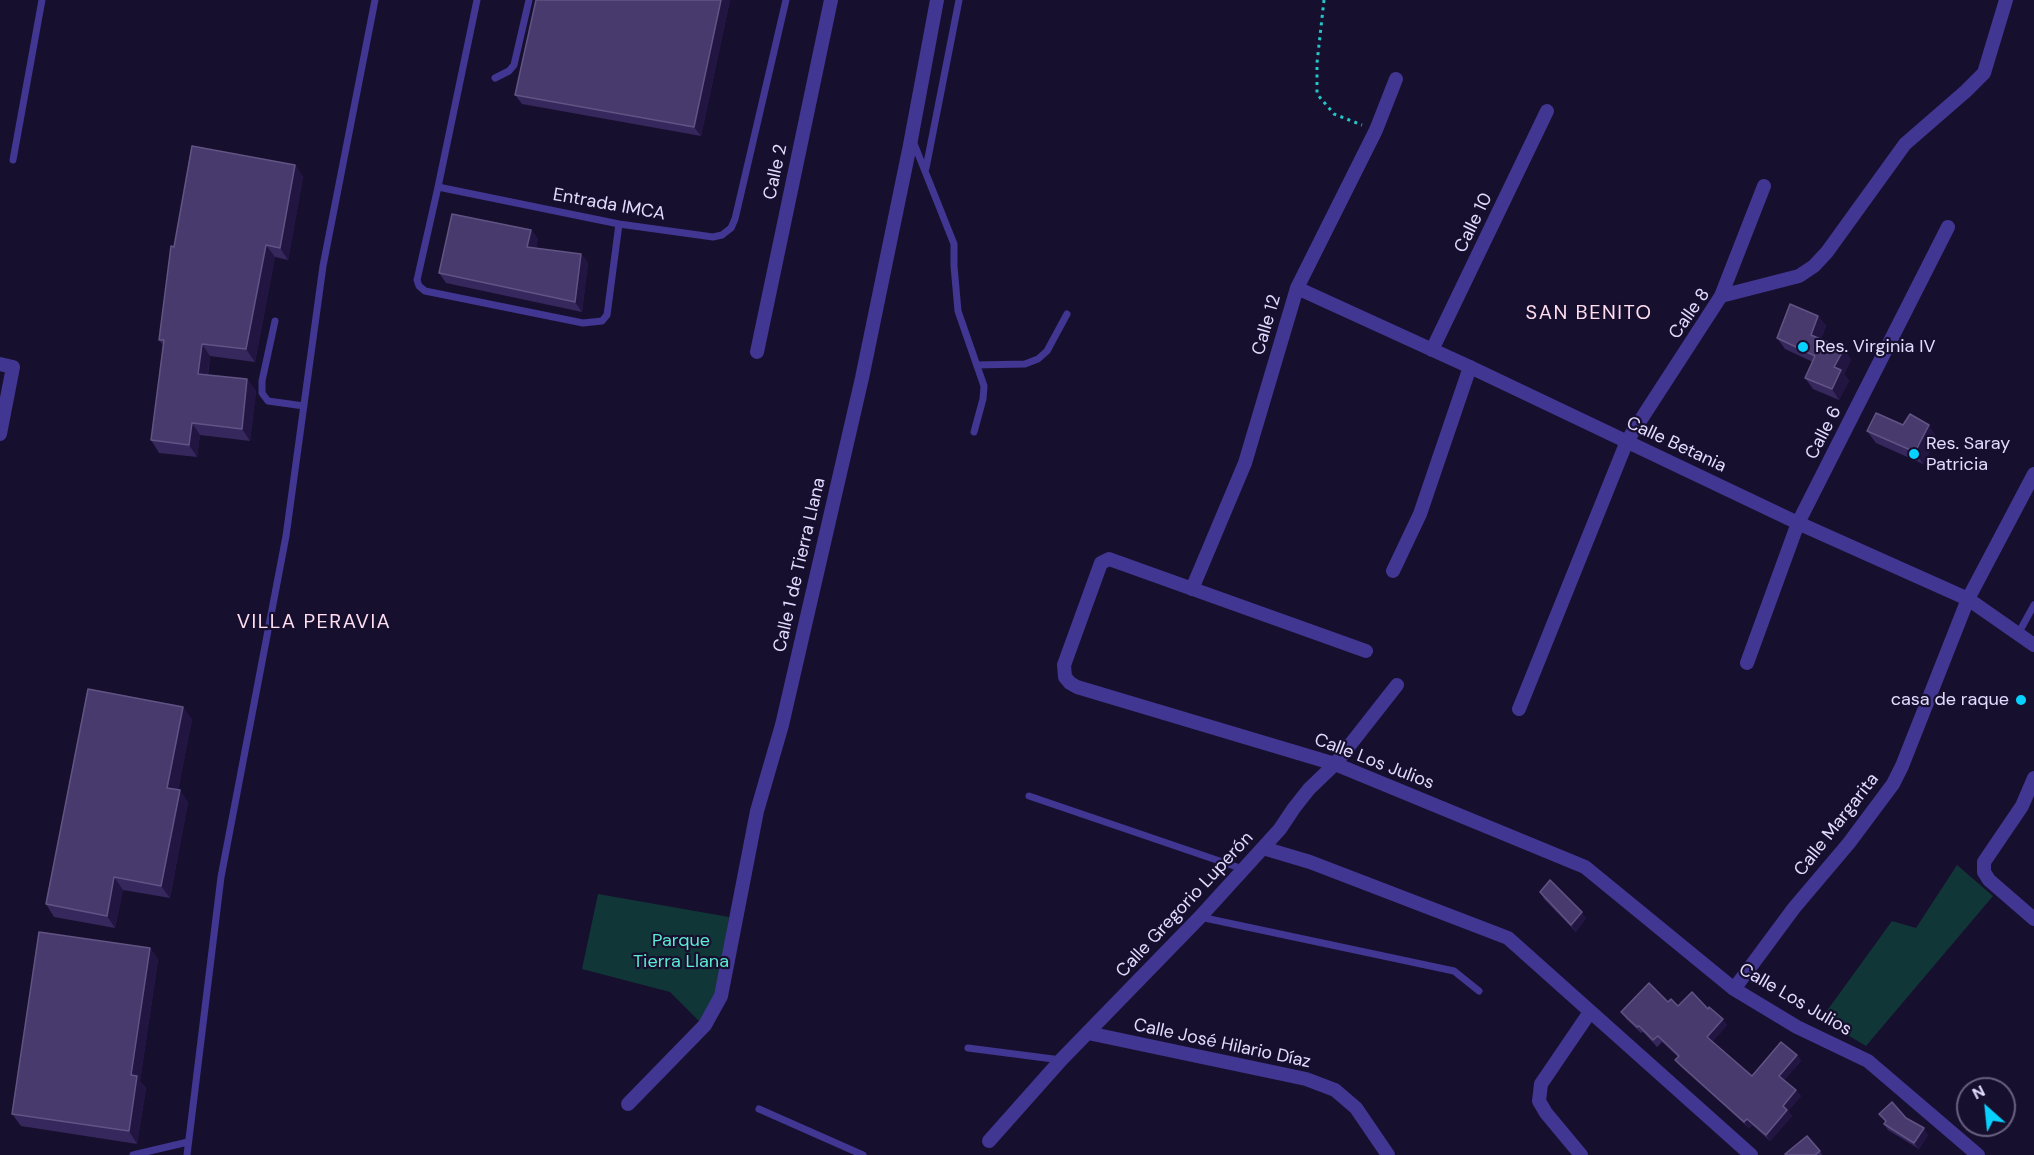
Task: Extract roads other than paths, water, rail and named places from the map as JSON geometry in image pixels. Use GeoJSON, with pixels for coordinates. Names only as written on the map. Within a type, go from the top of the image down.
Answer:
{"type":"FeatureCollection","features":[{"type":"Feature","properties":{"kind":"street","name":"Calle 2"},"geometry":{"type":"LineString","coordinates":[[757,352],[831,0]]}},
{"type":"Feature","properties":{"kind":"street","name":"Calle 1 de Tierra Llana"},"geometry":{"type":"LineString","coordinates":[[627,1104],[705,1025],[721,996],[757,811],[782,725],[862,378],[912,139],[937,0]]}},
{"type":"Feature","properties":{"kind":"street","name":"Calle 8"},"geometry":{"type":"LineString","coordinates":[[1519,709],[1627,441],[1721,296],[1799,276],[1814,266],[1827,252],[1905,144],[1984,73],[2006,0]]}},
{"type":"Feature","properties":{"kind":"street","name":"Calle 12"},"geometry":{"type":"LineString","coordinates":[[1192,590],[1245,463],[1297,288],[1376,130],[1396,79]]}},
{"type":"Feature","properties":{"kind":"street","name":"Calle 10"},"geometry":{"type":"LineString","coordinates":[[1432,350],[1547,111]]}},
{"type":"Feature","properties":{"kind":"street"},"geometry":{"type":"LineString","coordinates":[[1721,296],[1764,186]]}},
{"type":"Feature","properties":{"kind":"street","name":"Calle 6"},"geometry":{"type":"LineString","coordinates":[[1747,663],[1798,523],[1948,227]]}},
{"type":"Feature","properties":{"kind":"street","name":"Calle Betania"},"geometry":{"type":"LineString","coordinates":[[1297,288],[1470,367],[1798,523],[1968,599],[2034,645]]}},
{"type":"Feature","properties":{"kind":"street"},"geometry":{"type":"LineString","coordinates":[[0,434],[6,366]]}},
{"type":"Feature","properties":{"kind":"street"},"geometry":{"type":"LineString","coordinates":[[1394,571],[1420,514],[1470,367]]}},
{"type":"Feature","properties":{"kind":"street","name":"Calle Margarita"},"geometry":{"type":"LineString","coordinates":[[1734,989],[1794,908],[1849,843],[1893,784],[1968,599],[2034,474]]}},
{"type":"Feature","properties":{"kind":"street","name":"Calle Los Julios"},"geometry":{"type":"LineString","coordinates":[[1366,651],[1109,559],[1101,563],[1064,665],[1065,677],[1077,687],[1335,764],[1585,867],[1734,989],[1797,1027],[1868,1061],[1977,1155]]}},
{"type":"Feature","properties":{"kind":"street","name":"Calle Gregorio Luperón"},"geometry":{"type":"LineString","coordinates":[[989,1141],[1061,1060],[1200,917],[1280,830],[1309,789],[1335,764],[1397,685]]}},
{"type":"Feature","properties":{"kind":"street"},"geometry":{"type":"LineString","coordinates":[[2034,778],[2022,806],[1984,862],[1983,872],[1989,880],[2034,919]]}},
{"type":"Feature","properties":{"kind":"street"},"geometry":{"type":"LineString","coordinates":[[1263,848],[1310,862],[1508,938],[1751,1155]]}},
{"type":"Feature","properties":{"kind":"street"},"geometry":{"type":"LineString","coordinates":[[1581,1155],[1546,1113],[1539,1101],[1541,1084],[1590,1012]]}},
{"type":"Feature","properties":{"kind":"street","name":"Calle José Hilario Díaz"},"geometry":{"type":"LineString","coordinates":[[1088,1033],[1306,1079],[1335,1090],[1356,1108],[1388,1155]]}},
{"type":"Feature","properties":{"kind":"lane"},"geometry":{"type":"LineString","coordinates":[[13,160],[42,0]]}},
{"type":"Feature","properties":{"kind":"lane"},"geometry":{"type":"LineString","coordinates":[[187,1155],[221,877],[286,536],[323,266],[375,0]]}},
{"type":"Feature","properties":{"kind":"lane"},"geometry":{"type":"LineString","coordinates":[[477,0],[417,280],[419,286],[425,291],[582,322],[602,321],[607,315],[618,224]]}},
{"type":"Feature","properties":{"kind":"lane"},"geometry":{"type":"LineString","coordinates":[[495,78],[509,71],[514,65],[528,0]]}},
{"type":"Feature","properties":{"kind":"lane","name":"Entrada IMCA"},"geometry":{"type":"LineString","coordinates":[[438,187],[618,224],[712,237],[722,235],[731,228],[735,219],[786,0]]}},
{"type":"Feature","properties":{"kind":"lane"},"geometry":{"type":"LineString","coordinates":[[926,170],[959,0]]}},
{"type":"Feature","properties":{"kind":"lane"},"geometry":{"type":"LineString","coordinates":[[912,139],[954,244],[958,311],[984,386],[974,432]]}},
{"type":"Feature","properties":{"kind":"lane"},"geometry":{"type":"LineString","coordinates":[[977,365],[1025,364],[1038,359],[1047,351],[1067,314]]}},
{"type":"Feature","properties":{"kind":"lane"},"geometry":{"type":"LineString","coordinates":[[275,321],[262,381],[262,393],[268,401],[303,406]]}},
{"type":"Feature","properties":{"kind":"lane"},"geometry":{"type":"LineString","coordinates":[[2018,634],[2034,605]]}},
{"type":"Feature","properties":{"kind":"lane"},"geometry":{"type":"LineString","coordinates":[[1029,796],[1243,869]]}},
{"type":"Feature","properties":{"kind":"lane"},"geometry":{"type":"LineString","coordinates":[[1200,917],[1454,971],[1479,991]]}},
{"type":"Feature","properties":{"kind":"lane"},"geometry":{"type":"LineString","coordinates":[[968,1048],[1061,1060]]}},
{"type":"Feature","properties":{"kind":"lane"},"geometry":{"type":"LineString","coordinates":[[759,1109],[863,1155]]}},
{"type":"Feature","properties":{"kind":"lane"},"geometry":{"type":"LineString","coordinates":[[133,1155],[188,1142]]}},
{"type":"Feature","properties":{"kind":"place","name":"Res. Virginia IV"},"geometry":{"type":"Point","coordinates":[1803,347]}},
{"type":"Feature","properties":{"kind":"place","name":"Res. Saray Patricia"},"geometry":{"type":"Point","coordinates":[1914,454]}},
{"type":"Feature","properties":{"kind":"place","name":"casa de raque"},"geometry":{"type":"Point","coordinates":[2021,700]}},
{"type":"Feature","properties":{"kind":"district","name":"SAN BENITO"},"geometry":{"type":"Point","coordinates":[1589,314]}},
{"type":"Feature","properties":{"kind":"district","name":"VILLA PERAVIA"},"geometry":{"type":"Point","coordinates":[314,623]}},
{"type":"Feature","properties":{"kind":"park label","name":"Parque Tierra Llana"},"geometry":{"type":"Point","coordinates":[681,951]}}]}
